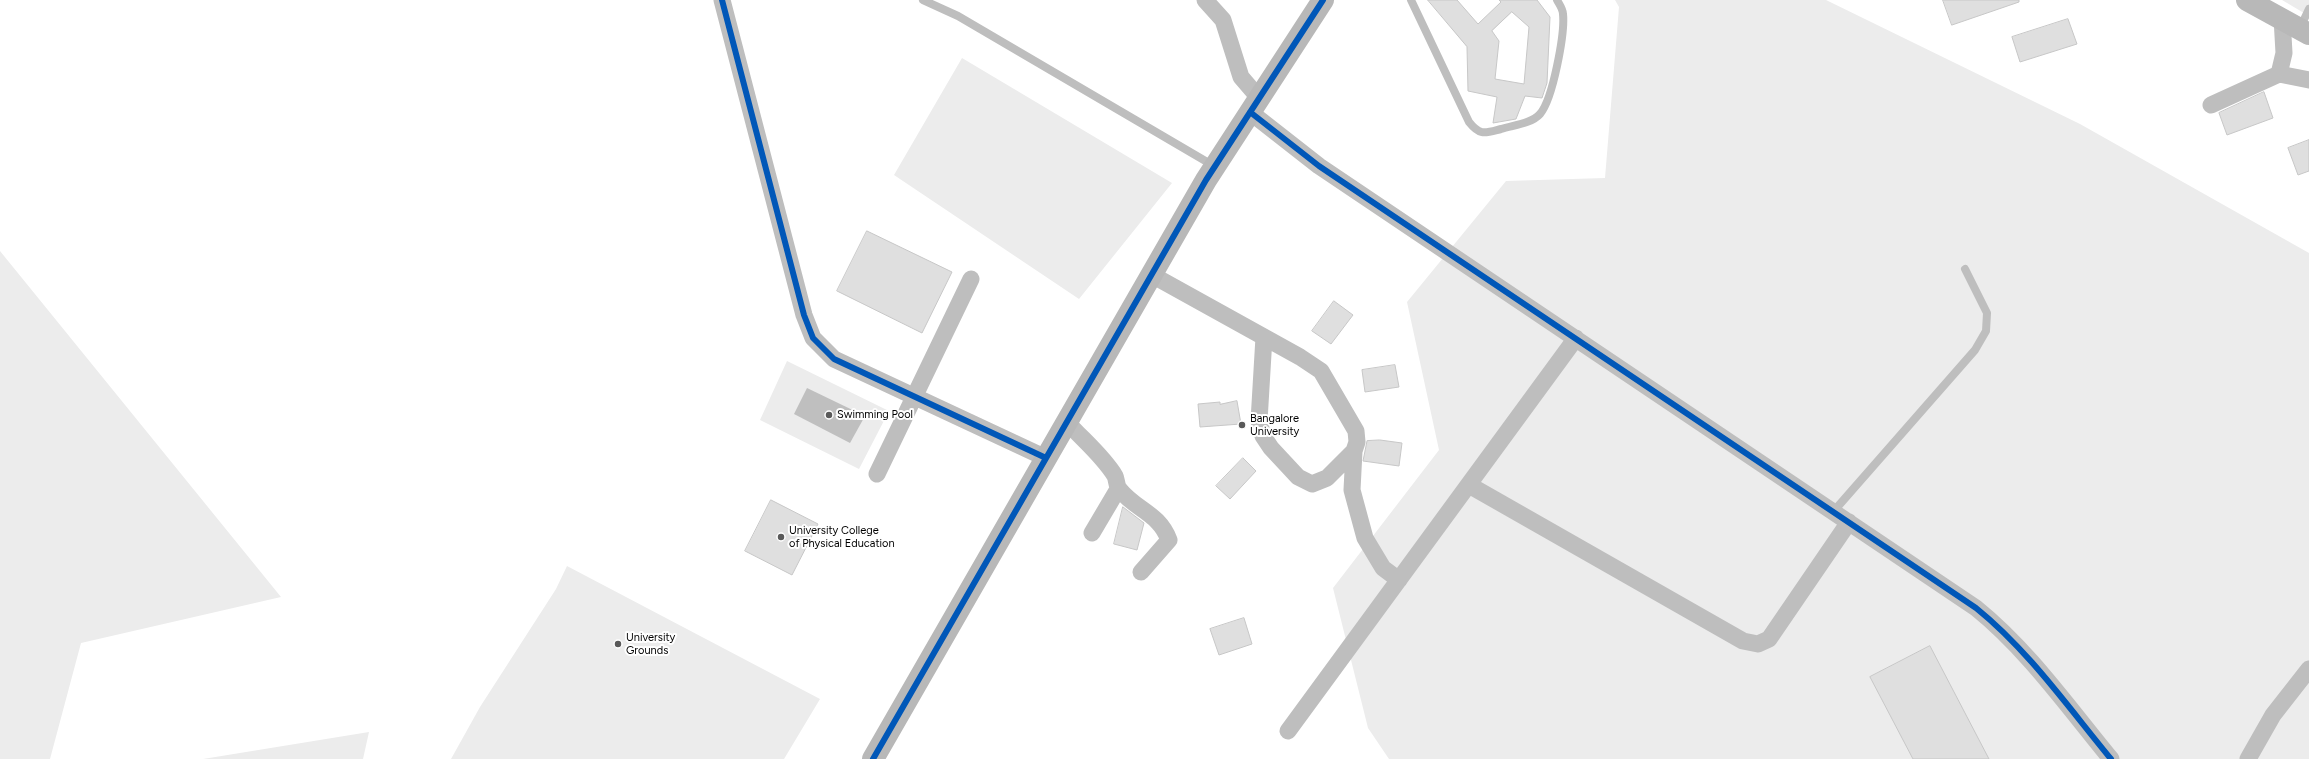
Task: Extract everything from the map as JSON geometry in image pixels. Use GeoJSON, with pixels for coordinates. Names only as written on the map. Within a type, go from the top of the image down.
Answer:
{"type":"FeatureCollection","features":[{"type":"Feature","properties":{"kind":"street"},"geometry":{"type":"LineString","coordinates":[[722,0],[804,315],[813,338],[834,359],[1046,458]]}},
{"type":"Feature","properties":{"kind":"street"},"geometry":{"type":"LineString","coordinates":[[1205,0],[1223,20],[1241,78],[1254,105],[1319,166],[1976,608],[2001,628],[2111,759]]}},
{"type":"Feature","properties":{"kind":"street"},"geometry":{"type":"LineString","coordinates":[[873,759],[1215,166],[1323,0]]}},
{"type":"Feature","properties":{"kind":"street"},"geometry":{"type":"LineString","coordinates":[[2247,0],[2297,27],[2284,53],[2279,74]]}},
{"type":"Feature","properties":{"kind":"street"},"geometry":{"type":"LineString","coordinates":[[2211,105],[2279,74],[2309,80]]}},
{"type":"Feature","properties":{"kind":"street"},"geometry":{"type":"LineString","coordinates":[[1152,275],[1264,337],[1321,371],[1356,431],[1352,490],[1365,538],[1383,568],[1399,580]]}},
{"type":"Feature","properties":{"kind":"street"},"geometry":{"type":"LineString","coordinates":[[876,474],[971,279]]}},
{"type":"Feature","properties":{"kind":"street"},"geometry":{"type":"LineString","coordinates":[[1264,337],[1259,421],[1264,436],[1271,448],[1298,477],[1312,484],[1326,478],[1354,451]]}},
{"type":"Feature","properties":{"kind":"street"},"geometry":{"type":"LineString","coordinates":[[1288,731],[1576,338]]}},
{"type":"Feature","properties":{"kind":"street"},"geometry":{"type":"LineString","coordinates":[[1067,422],[1115,476],[1118,488],[1128,498],[1150,513],[1165,530],[1169,540],[1141,572]]}},
{"type":"Feature","properties":{"kind":"street"},"geometry":{"type":"LineString","coordinates":[[1469,485],[1743,641],[1758,644],[1769,639],[1849,522]]}},
{"type":"Feature","properties":{"kind":"street"},"geometry":{"type":"LineString","coordinates":[[1092,533],[1118,488]]}},
{"type":"Feature","properties":{"kind":"street"},"geometry":{"type":"LineString","coordinates":[[2248,759],[2273,715],[2309,669]]}},
{"type":"Feature","properties":{"kind":"lane"},"geometry":{"type":"LineString","coordinates":[[923,0],[958,16],[1215,166]]}},
{"type":"Feature","properties":{"kind":"lane"},"geometry":{"type":"LineString","coordinates":[[1411,0],[1469,122],[1476,131],[1485,133],[1530,121],[1540,114],[1549,99],[1564,26],[1563,11],[1557,0]]}},
{"type":"Feature","properties":{"kind":"lane"},"geometry":{"type":"LineString","coordinates":[[2297,27],[2309,9]]}},
{"type":"Feature","properties":{"kind":"lane"},"geometry":{"type":"LineString","coordinates":[[1833,512],[1975,350],[1986,331],[1987,313],[1965,270]]}},
{"type":"Feature","properties":{"kind":"shaded area"},"geometry":{"type":"Polygon","coordinates":[[[1615,0],[1826,0],[2080,124],[2309,253],[2309,759],[1389,759],[1368,728],[1333,588],[1439,450],[1407,302],[1506,181],[1605,178],[1619,7],[1615,0]]]}},
{"type":"Feature","properties":{"kind":"shaded area"},"geometry":{"type":"Polygon","coordinates":[[[2282,0],[2309,0],[2309,16],[2282,0]]]}},
{"type":"Feature","properties":{"kind":"shaded area"},"geometry":{"type":"Polygon","coordinates":[[[962,58],[1172,183],[1079,299],[894,175],[962,58]]]}},
{"type":"Feature","properties":{"kind":"shaded area"},"geometry":{"type":"Polygon","coordinates":[[[0,251],[281,597],[81,643],[50,759],[0,759],[0,251]]]}},
{"type":"Feature","properties":{"kind":"shaded area"},"geometry":{"type":"Polygon","coordinates":[[[787,361],[889,411],[859,469],[760,420],[787,361]]]}},
{"type":"Feature","properties":{"kind":"shaded area","name":"Swimming Pool"},"geometry":{"type":"Polygon","coordinates":[[[807,388],[865,416],[850,443],[794,414],[807,388]]]}},
{"type":"Feature","properties":{"kind":"shaded area","name":"University Grounds"},"geometry":{"type":"Polygon","coordinates":[[[567,566],[820,699],[784,759],[451,759],[480,707],[556,589],[567,566]]]}},
{"type":"Feature","properties":{"kind":"shaded area"},"geometry":{"type":"Polygon","coordinates":[[[369,732],[363,759],[203,759],[369,732]]]}},
{"type":"Feature","properties":{"kind":"building"},"geometry":{"type":"Polygon","coordinates":[[[1428,0],[1457,0],[1478,24],[1501,2],[1499,0],[1537,0],[1550,17],[1547,83],[1542,98],[1525,96],[1516,119],[1493,123],[1497,97],[1468,91],[1467,47],[1428,0]],[[1512,12],[1492,31],[1499,41],[1495,79],[1524,84],[1529,27],[1512,12]]]}},
{"type":"Feature","properties":{"kind":"building"},"geometry":{"type":"Polygon","coordinates":[[[1943,0],[2019,0],[2019,2],[1952,25],[1943,0]]]}},
{"type":"Feature","properties":{"kind":"building"},"geometry":{"type":"Polygon","coordinates":[[[2068,19],[2077,44],[2020,62],[2012,37],[2068,19]]]}},
{"type":"Feature","properties":{"kind":"building"},"geometry":{"type":"Polygon","coordinates":[[[2264,92],[2273,118],[2227,135],[2219,113],[2264,92]]]}},
{"type":"Feature","properties":{"kind":"building"},"geometry":{"type":"Polygon","coordinates":[[[2309,140],[2309,171],[2298,175],[2288,148],[2309,140]]]}},
{"type":"Feature","properties":{"kind":"building"},"geometry":{"type":"Polygon","coordinates":[[[867,231],[952,272],[922,333],[837,291],[867,231]]]}},
{"type":"Feature","properties":{"kind":"building"},"geometry":{"type":"Polygon","coordinates":[[[1334,301],[1353,315],[1331,344],[1312,331],[1334,301]]]}},
{"type":"Feature","properties":{"kind":"building"},"geometry":{"type":"Polygon","coordinates":[[[1395,365],[1399,387],[1365,392],[1362,370],[1395,365]]]}},
{"type":"Feature","properties":{"kind":"building"},"geometry":{"type":"Polygon","coordinates":[[[1237,401],[1241,424],[1200,427],[1198,404],[1220,402],[1220,404],[1237,401]]]}},
{"type":"Feature","properties":{"kind":"building"},"geometry":{"type":"Polygon","coordinates":[[[1380,440],[1402,443],[1399,466],[1363,461],[1367,441],[1380,440]]]}},
{"type":"Feature","properties":{"kind":"building"},"geometry":{"type":"Polygon","coordinates":[[[1243,458],[1256,471],[1230,499],[1216,486],[1243,458]]]}},
{"type":"Feature","properties":{"kind":"building","name":"University College of Physical Education"},"geometry":{"type":"Polygon","coordinates":[[[771,500],[818,524],[792,575],[745,551],[771,500]]]}},
{"type":"Feature","properties":{"kind":"building"},"geometry":{"type":"Polygon","coordinates":[[[1123,507],[1144,523],[1137,550],[1114,544],[1123,507]]]}},
{"type":"Feature","properties":{"kind":"building"},"geometry":{"type":"Polygon","coordinates":[[[1244,618],[1252,644],[1219,655],[1210,629],[1244,618]]]}},
{"type":"Feature","properties":{"kind":"building"},"geometry":{"type":"Polygon","coordinates":[[[1930,646],[1989,759],[1913,759],[1870,677],[1930,646]]]}},
{"type":"Feature","properties":{"kind":"cycle path"},"geometry":{"type":"LineString","coordinates":[[722,0],[804,315],[813,338],[834,359],[1046,458]]}},
{"type":"Feature","properties":{"kind":"cycle path"},"geometry":{"type":"LineString","coordinates":[[873,759],[1206,180],[1323,0]]}},
{"type":"Feature","properties":{"kind":"cycle path"},"geometry":{"type":"LineString","coordinates":[[1250,112],[1319,166],[1976,608],[2013,642],[2047,680],[2111,759]]}},
{"type":"Feature","properties":{"kind":"place","name":"Swimming Pool"},"geometry":{"type":"Point","coordinates":[829,415]}},
{"type":"Feature","properties":{"kind":"place","name":"Bangalore University"},"geometry":{"type":"Point","coordinates":[1242,425]}},
{"type":"Feature","properties":{"kind":"place","name":"University College of Physical Education"},"geometry":{"type":"Point","coordinates":[781,537]}},
{"type":"Feature","properties":{"kind":"place","name":"University Grounds"},"geometry":{"type":"Point","coordinates":[618,644]}}]}
